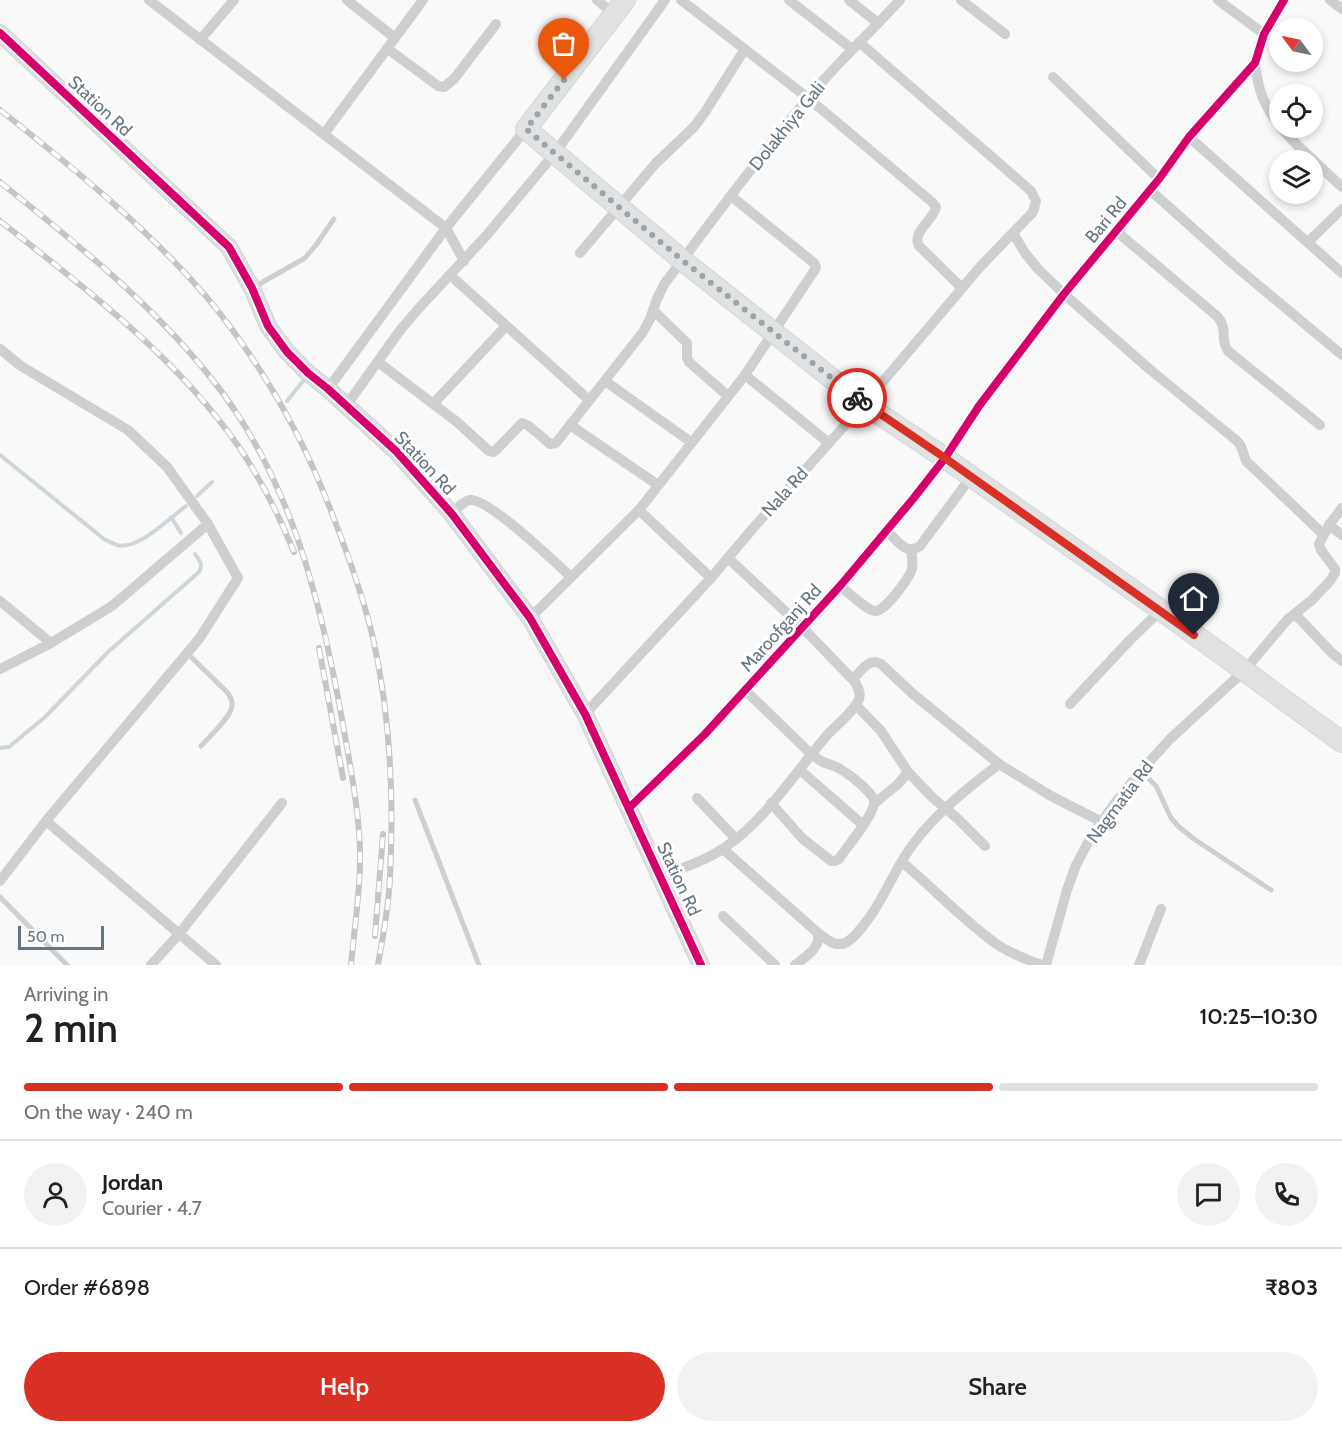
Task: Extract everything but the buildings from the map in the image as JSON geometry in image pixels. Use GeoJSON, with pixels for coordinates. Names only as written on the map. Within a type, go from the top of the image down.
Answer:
{"type":"FeatureCollection","features":[{"type":"Feature","properties":{"kind":"highway"},"geometry":{"type":"LineString","coordinates":[[620,7],[526,129],[682,260],[864,404],[1161,610],[1342,742]]}},
{"type":"Feature","properties":{"kind":"street"},"geometry":{"type":"LineString","coordinates":[[149,0],[446,228],[464,261]]}},
{"type":"Feature","properties":{"kind":"street"},"geometry":{"type":"LineString","coordinates":[[200,40],[234,0]]}},
{"type":"Feature","properties":{"kind":"street"},"geometry":{"type":"LineString","coordinates":[[347,0],[395,38]]}},
{"type":"Feature","properties":{"kind":"street"},"geometry":{"type":"LineString","coordinates":[[324,134],[423,0]]}},
{"type":"Feature","properties":{"kind":"street"},"geometry":{"type":"LineString","coordinates":[[597,0],[620,7]]}},
{"type":"Feature","properties":{"kind":"street"},"geometry":{"type":"LineString","coordinates":[[346,406],[414,314],[451,276],[555,153],[665,0]]}},
{"type":"Feature","properties":{"kind":"street"},"geometry":{"type":"LineString","coordinates":[[681,0],[808,98],[932,202],[936,207],[935,212],[917,236],[916,242],[962,288]]}},
{"type":"Feature","properties":{"kind":"street"},"geometry":{"type":"LineString","coordinates":[[789,0],[855,45]]}},
{"type":"Feature","properties":{"kind":"street"},"geometry":{"type":"LineString","coordinates":[[849,0],[879,23]]}},
{"type":"Feature","properties":{"kind":"street","name":"Dolakhiya Gali"},"geometry":{"type":"LineString","coordinates":[[434,404],[493,452],[522,423],[529,426],[550,444],[556,443],[643,332],[665,284],[731,196],[808,98],[855,45],[900,0]]}},
{"type":"Feature","properties":{"kind":"street"},"geometry":{"type":"LineString","coordinates":[[961,0],[1005,34]]}},
{"type":"Feature","properties":{"kind":"street"},"geometry":{"type":"LineString","coordinates":[[1218,0],[1264,34]]}},
{"type":"Feature","properties":{"kind":"street","name":"Bari Rd"},"geometry":{"type":"LineString","coordinates":[[945,458],[979,406],[1064,294],[1159,179],[1189,137],[1255,63],[1264,34],[1284,0]]}},
{"type":"Feature","properties":{"kind":"street"},"geometry":{"type":"LineString","coordinates":[[1330,0],[1342,9]]}},
{"type":"Feature","properties":{"kind":"street"},"geometry":{"type":"LineString","coordinates":[[388,49],[438,86],[444,87],[454,79],[496,24]]}},
{"type":"Feature","properties":{"kind":"street","name":"Station Rd"},"geometry":{"type":"LineString","coordinates":[[0,33],[229,247],[252,288],[268,326],[286,352],[396,452],[452,514],[530,618],[585,714],[702,965]]}},
{"type":"Feature","properties":{"kind":"street","name":"Nala Rd"},"geometry":{"type":"LineString","coordinates":[[585,714],[711,578],[864,404],[980,267],[1033,212],[1036,201],[1031,191],[855,45]]}},
{"type":"Feature","properties":{"kind":"street"},"geometry":{"type":"LineString","coordinates":[[580,253],[656,163],[694,127],[745,49]]}},
{"type":"Feature","properties":{"kind":"street"},"geometry":{"type":"LineString","coordinates":[[1255,63],[1258,86],[1269,109]]}},
{"type":"Feature","properties":{"kind":"street"},"geometry":{"type":"LineString","coordinates":[[1053,77],[1159,179]]}},
{"type":"Feature","properties":{"kind":"street"},"geometry":{"type":"LineString","coordinates":[[328,389],[446,228],[526,129]]}},
{"type":"Feature","properties":{"kind":"street"},"geometry":{"type":"LineString","coordinates":[[1189,137],[1342,273]]}},
{"type":"Feature","properties":{"kind":"street"},"geometry":{"type":"LineString","coordinates":[[1290,138],[1342,187]]}},
{"type":"Feature","properties":{"kind":"street"},"geometry":{"type":"LineString","coordinates":[[1150,190],[1260,288],[1342,355]]}},
{"type":"Feature","properties":{"kind":"street"},"geometry":{"type":"LineString","coordinates":[[530,618],[639,510],[745,375],[814,272],[816,267],[810,259],[731,196]]}},
{"type":"Feature","properties":{"kind":"street"},"geometry":{"type":"LineString","coordinates":[[1308,242],[1342,209]]}},
{"type":"Feature","properties":{"kind":"street"},"geometry":{"type":"LineString","coordinates":[[1116,231],[1218,317],[1223,323],[1224,346],[1228,351],[1320,425]]}},
{"type":"Feature","properties":{"kind":"street"},"geometry":{"type":"LineString","coordinates":[[1012,233],[1025,254],[1064,294],[1147,367],[1237,441],[1242,446],[1246,461],[1326,530],[1342,535]]}},
{"type":"Feature","properties":{"kind":"street"},"geometry":{"type":"LineString","coordinates":[[451,276],[589,400]]}},
{"type":"Feature","properties":{"kind":"street"},"geometry":{"type":"LineString","coordinates":[[653,310],[687,343],[689,362],[728,396]]}},
{"type":"Feature","properties":{"kind":"street"},"geometry":{"type":"LineString","coordinates":[[378,362],[434,404],[506,326]]}},
{"type":"Feature","properties":{"kind":"street"},"geometry":{"type":"LineString","coordinates":[[0,349],[21,366],[128,429],[167,467],[208,524],[238,578],[199,639],[46,822],[0,881]]}},
{"type":"Feature","properties":{"kind":"street"},"geometry":{"type":"LineString","coordinates":[[745,375],[829,443]]}},
{"type":"Feature","properties":{"kind":"street"},"geometry":{"type":"LineString","coordinates":[[605,381],[691,442]]}},
{"type":"Feature","properties":{"kind":"street"},"geometry":{"type":"LineString","coordinates":[[570,425],[658,485]]}},
{"type":"Feature","properties":{"kind":"street","name":"Maroofganj Rd"},"geometry":{"type":"LineString","coordinates":[[629,808],[705,734],[840,586],[945,458]]}},
{"type":"Feature","properties":{"kind":"street"},"geometry":{"type":"LineString","coordinates":[[887,531],[910,550],[920,546],[971,477]]}},
{"type":"Feature","properties":{"kind":"street"},"geometry":{"type":"LineString","coordinates":[[452,514],[464,502],[478,501],[514,527],[572,577]]}},
{"type":"Feature","properties":{"kind":"street"},"geometry":{"type":"LineString","coordinates":[[1326,530],[1342,508]]}},
{"type":"Feature","properties":{"kind":"street"},"geometry":{"type":"LineString","coordinates":[[639,510],[711,578]]}},
{"type":"Feature","properties":{"kind":"street"},"geometry":{"type":"LineString","coordinates":[[0,669],[51,643],[112,606],[208,524]]}},
{"type":"Feature","properties":{"kind":"street","name":"Nagmatia Rd"},"geometry":{"type":"LineString","coordinates":[[1046,965],[1066,890],[1091,837],[1141,771],[1170,739],[1244,671],[1276,632],[1330,581],[1335,573],[1333,565],[1319,544],[1326,530]]}},
{"type":"Feature","properties":{"kind":"street"},"geometry":{"type":"LineString","coordinates":[[840,586],[872,611],[877,611],[884,607],[910,574],[913,567],[910,550]]}},
{"type":"Feature","properties":{"kind":"street"},"geometry":{"type":"LineString","coordinates":[[661,876],[705,859],[736,839],[800,770],[811,754],[856,705],[860,696],[853,679],[802,627],[728,558]]}},
{"type":"Feature","properties":{"kind":"street"},"geometry":{"type":"LineString","coordinates":[[0,601],[51,643]]}},
{"type":"Feature","properties":{"kind":"street"},"geometry":{"type":"LineString","coordinates":[[1070,704],[1129,640],[1161,610]]}},
{"type":"Feature","properties":{"kind":"street"},"geometry":{"type":"LineString","coordinates":[[1295,614],[1342,661]]}},
{"type":"Feature","properties":{"kind":"street"},"geometry":{"type":"LineString","coordinates":[[853,679],[869,663],[881,664],[913,694],[999,764],[1051,796],[1102,822]]}},
{"type":"Feature","properties":{"kind":"street"},"geometry":{"type":"LineString","coordinates":[[744,690],[811,754],[842,770],[869,792],[874,803],[863,825],[839,859],[835,861],[831,861],[802,838],[771,803]]}},
{"type":"Feature","properties":{"kind":"street"},"geometry":{"type":"LineString","coordinates":[[856,705],[881,731],[908,772],[985,846]]}},
{"type":"Feature","properties":{"kind":"street"},"geometry":{"type":"LineString","coordinates":[[723,849],[818,933],[839,945],[859,932],[876,910],[912,845],[927,826],[945,808],[999,764]]}},
{"type":"Feature","properties":{"kind":"street"},"geometry":{"type":"LineString","coordinates":[[800,770],[863,825]]}},
{"type":"Feature","properties":{"kind":"street"},"geometry":{"type":"LineString","coordinates":[[874,803],[898,784],[908,772]]}},
{"type":"Feature","properties":{"kind":"street"},"geometry":{"type":"LineString","coordinates":[[697,798],[736,839]]}},
{"type":"Feature","properties":{"kind":"street"},"geometry":{"type":"LineString","coordinates":[[151,965],[179,934],[282,803]]}},
{"type":"Feature","properties":{"kind":"street"},"geometry":{"type":"LineString","coordinates":[[46,822],[216,965]]}},
{"type":"Feature","properties":{"kind":"street"},"geometry":{"type":"LineString","coordinates":[[902,862],[996,943],[1022,958],[1042,965]]}},
{"type":"Feature","properties":{"kind":"street"},"geometry":{"type":"LineString","coordinates":[[1143,963],[1161,909]]}},
{"type":"Feature","properties":{"kind":"street"},"geometry":{"type":"LineString","coordinates":[[723,916],[774,965]]}},
{"type":"Feature","properties":{"kind":"street"},"geometry":{"type":"LineString","coordinates":[[795,965],[817,945],[818,933]]}},
{"type":"Feature","properties":{"kind":"lane"},"geometry":{"type":"LineString","coordinates":[[252,288],[305,258],[334,219]]}},
{"type":"Feature","properties":{"kind":"lane"},"geometry":{"type":"LineString","coordinates":[[187,653],[232,699],[229,714],[201,747]]}},
{"type":"Feature","properties":{"kind":"lane"},"geometry":{"type":"LineString","coordinates":[[1141,771],[1156,786],[1171,818],[1179,827],[1271,890]]}},
{"type":"Feature","properties":{"kind":"lane"},"geometry":{"type":"LineString","coordinates":[[415,800],[479,965]]}},
{"type":"Feature","properties":{"kind":"lane"},"geometry":{"type":"LineString","coordinates":[[0,897],[67,965]]}},
{"type":"Feature","properties":{"kind":"waterway"},"geometry":{"type":"LineString","coordinates":[[287,401],[304,380]]}},
{"type":"Feature","properties":{"kind":"waterway"},"geometry":{"type":"LineString","coordinates":[[0,455],[104,539],[117,545],[134,543],[144,538],[186,506]]}},
{"type":"Feature","properties":{"kind":"waterway"},"geometry":{"type":"LineString","coordinates":[[197,496],[212,482]]}},
{"type":"Feature","properties":{"kind":"waterway"},"geometry":{"type":"LineString","coordinates":[[171,517],[181,533]]}},
{"type":"Feature","properties":{"kind":"waterway"},"geometry":{"type":"LineString","coordinates":[[0,748],[9,747],[45,717],[108,652],[199,572],[201,567],[195,554]]}},
{"type":"Feature","properties":{"kind":"railway"},"geometry":{"type":"LineString","coordinates":[[0,110],[132,220],[207,297],[261,371],[311,463],[360,590],[373,638],[383,696],[391,787],[391,847],[386,921],[378,965]]}},
{"type":"Feature","properties":{"kind":"railway"},"geometry":{"type":"LineString","coordinates":[[0,182],[108,272],[160,320],[184,346],[236,412],[281,495],[298,540],[324,631],[355,795],[360,865],[351,965]]}},
{"type":"Feature","properties":{"kind":"railway"},"geometry":{"type":"LineString","coordinates":[[0,221],[97,298],[158,353],[187,383],[214,414],[247,459],[269,498],[294,552]]}},
{"type":"Feature","properties":{"kind":"railway"},"geometry":{"type":"LineString","coordinates":[[319,648],[343,778]]}},
{"type":"Feature","properties":{"kind":"railway"},"geometry":{"type":"LineString","coordinates":[[375,936],[383,834]]}},
{"type":"Feature","properties":{"kind":"cycle path"},"geometry":{"type":"LineString","coordinates":[[629,808],[705,734],[840,586],[913,499],[945,458],[979,406],[1064,294],[1159,179],[1189,137],[1255,63],[1264,34],[1284,0]]}},
{"type":"Feature","properties":{"kind":"cycle path"},"geometry":{"type":"LineString","coordinates":[[0,33],[229,247],[252,288],[268,326],[287,352],[396,451],[452,514],[530,618],[585,714],[701,965]]}},
{"type":"Feature","properties":{"kind":"way so far"},"geometry":{"type":"LineString","coordinates":[[564,80],[526,129],[682,260],[857,398]]}},
{"type":"Feature","properties":{"kind":"route"},"geometry":{"type":"LineString","coordinates":[[857,398],[1194,635]]}}]}
